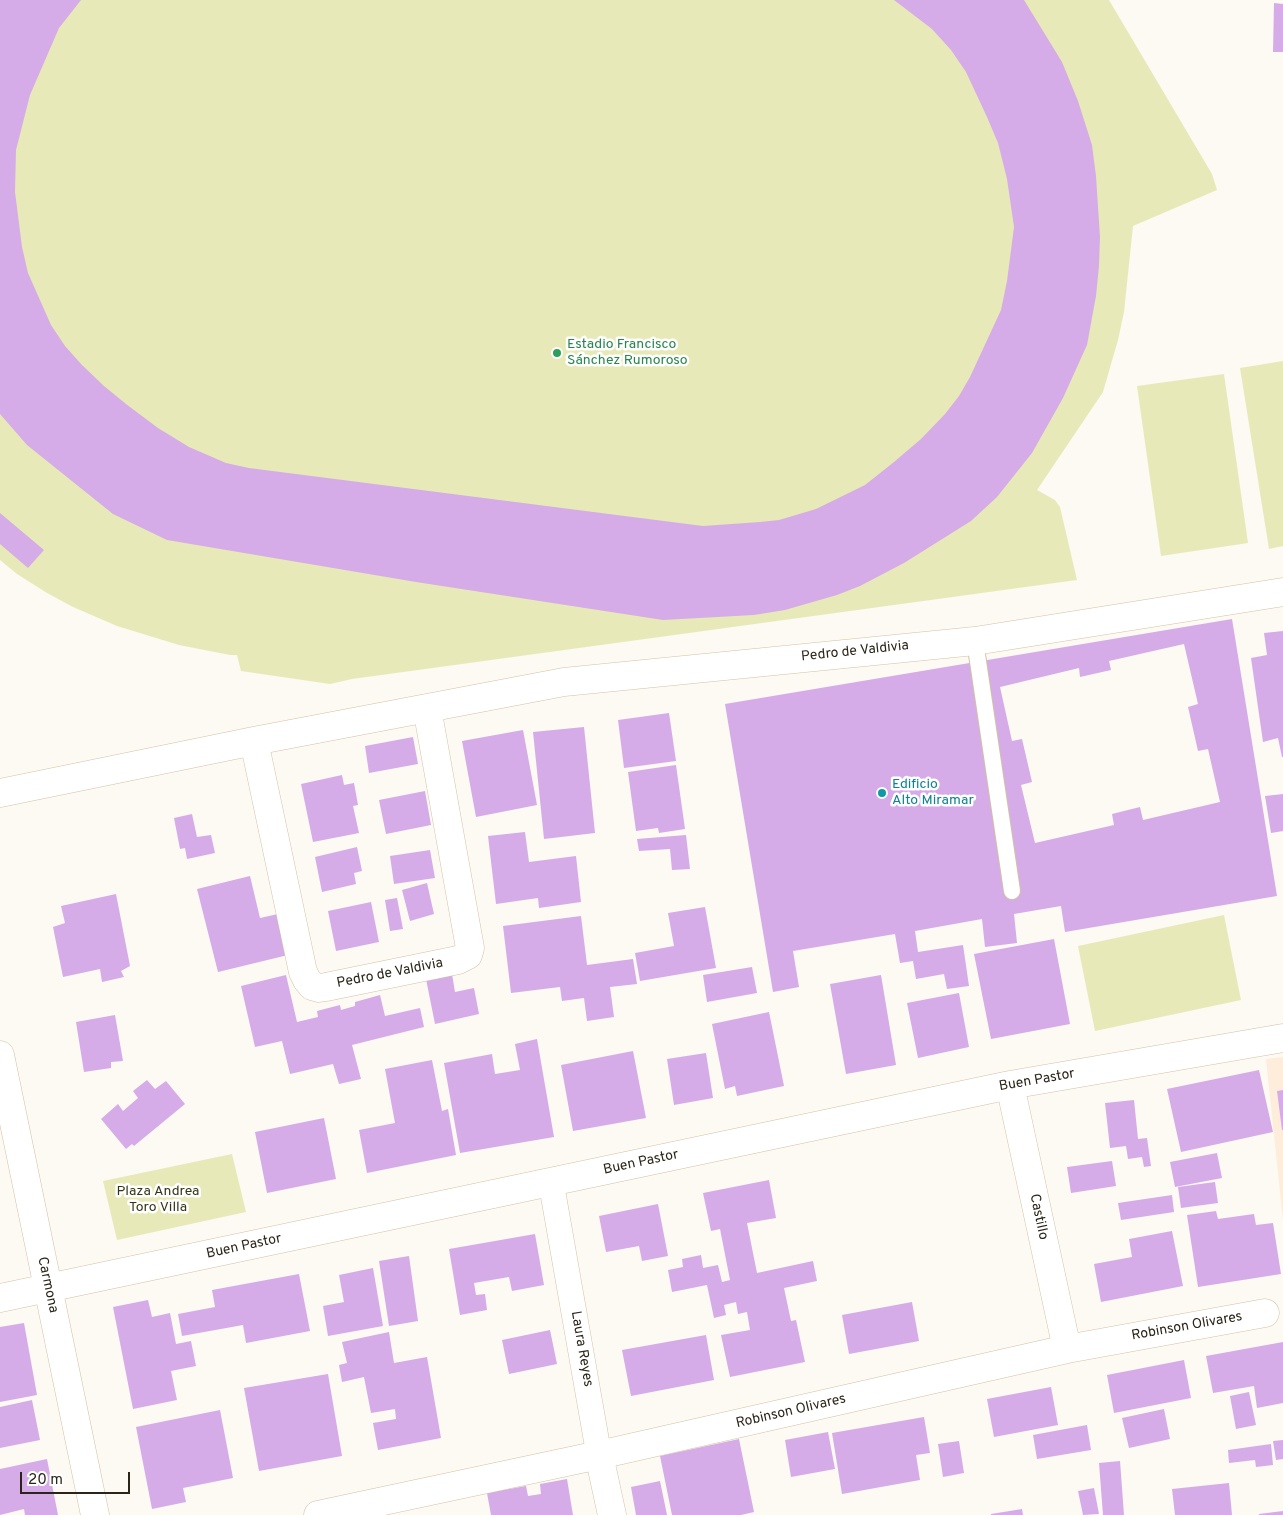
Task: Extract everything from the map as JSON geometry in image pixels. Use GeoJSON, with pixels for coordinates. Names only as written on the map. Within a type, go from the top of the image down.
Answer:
{"type":"FeatureCollection","features":[{"type":"Feature","properties":{"kind":"street","name":"Pedro de Valdivia"},"geometry":{"type":"LineString","coordinates":[[0,793],[254,741],[564,682],[975,641],[1283,592]]}},
{"type":"Feature","properties":{"kind":"street","name":"Pedro de Valdivia"},"geometry":{"type":"LineString","coordinates":[[254,741],[303,972],[312,986],[326,987],[458,960],[468,955],[470,948],[427,708]]}},
{"type":"Feature","properties":{"kind":"street","name":"Buen Pastor"},"geometry":{"type":"LineString","coordinates":[[0,1298],[1010,1085],[1283,1038]]}},
{"type":"Feature","properties":{"kind":"street","name":"Carmona"},"geometry":{"type":"LineString","coordinates":[[0,1055],[95,1515]]}},
{"type":"Feature","properties":{"kind":"street","name":"Castillo"},"geometry":{"type":"LineString","coordinates":[[1010,1085],[1066,1349]]}},
{"type":"Feature","properties":{"kind":"street","name":"Laura Reyes"},"geometry":{"type":"LineString","coordinates":[[551,1182],[599,1455],[612,1515]]}},
{"type":"Feature","properties":{"kind":"street","name":"Robinson Olivares"},"geometry":{"type":"LineString","coordinates":[[318,1515],[599,1455],[1066,1349],[1265,1313]]}},
{"type":"Feature","properties":{"kind":"lane"},"geometry":{"type":"LineString","coordinates":[[975,641],[1012,891]]}},
{"type":"Feature","properties":{"kind":"shaded area"},"geometry":{"type":"Polygon","coordinates":[[[1283,1057],[1283,1220],[1266,1059],[1283,1057]]]}},
{"type":"Feature","properties":{"kind":"green space","name":"Estadio Francisco Sánchez Rumoroso"},"geometry":{"type":"Polygon","coordinates":[[[0,0],[1109,0],[1212,174],[1217,190],[1133,226],[1124,312],[1103,392],[1037,490],[1055,500],[1060,507],[1077,580],[352,679],[330,684],[241,671],[237,655],[179,645],[117,626],[73,607],[47,593],[17,574],[0,560],[0,0]]]}},
{"type":"Feature","properties":{"kind":"green space"},"geometry":{"type":"Polygon","coordinates":[[[1283,361],[1283,546],[1269,549],[1240,368],[1283,361]]]}},
{"type":"Feature","properties":{"kind":"green space"},"geometry":{"type":"Polygon","coordinates":[[[1224,374],[1248,543],[1161,556],[1137,386],[1224,374]]]}},
{"type":"Feature","properties":{"kind":"green space"},"geometry":{"type":"Polygon","coordinates":[[[1224,915],[1241,1000],[1095,1031],[1078,946],[1224,915]]]}},
{"type":"Feature","properties":{"kind":"green space","name":"Plaza Andrea Toro Villa"},"geometry":{"type":"Polygon","coordinates":[[[232,1154],[246,1212],[117,1240],[103,1181],[232,1154]]]}},
{"type":"Feature","properties":{"kind":"building"},"geometry":{"type":"Polygon","coordinates":[[[0,0],[81,0],[59,28],[30,95],[16,150],[15,192],[22,247],[28,273],[51,325],[65,346],[82,365],[126,404],[158,428],[189,447],[226,463],[249,468],[703,526],[779,520],[816,509],[865,485],[921,439],[945,414],[959,396],[970,377],[1001,310],[1014,227],[1007,179],[998,143],[966,72],[951,50],[932,29],[894,0],[1024,0],[1062,62],[1078,101],[1092,145],[1096,176],[1100,237],[1099,266],[1096,296],[1087,345],[1063,398],[1032,453],[997,497],[971,521],[904,563],[860,586],[837,595],[785,610],[754,615],[663,620],[416,582],[167,540],[113,514],[27,445],[0,414],[0,0]]]}},
{"type":"Feature","properties":{"kind":"building"},"geometry":{"type":"Polygon","coordinates":[[[1274,3],[1283,4],[1283,52],[1273,52],[1274,3]]]}},
{"type":"Feature","properties":{"kind":"building"},"geometry":{"type":"Polygon","coordinates":[[[0,513],[44,550],[28,568],[0,544],[0,513]]]}},
{"type":"Feature","properties":{"kind":"building","name":"Edificio Alto Miramar"},"geometry":{"type":"Polygon","coordinates":[[[1232,619],[1277,896],[1065,932],[1061,906],[1014,914],[1017,943],[985,947],[982,919],[915,931],[918,952],[963,945],[969,986],[947,989],[944,974],[916,979],[913,961],[900,963],[895,934],[793,951],[799,987],[773,992],[725,704],[1232,619]],[[1184,644],[1109,661],[1111,670],[1080,677],[1079,668],[1000,687],[1012,741],[1022,739],[1032,782],[1021,785],[1035,843],[1114,825],[1112,814],[1140,807],[1143,820],[1220,802],[1208,749],[1198,751],[1188,707],[1198,704],[1184,644]]]}},
{"type":"Feature","properties":{"kind":"building"},"geometry":{"type":"Polygon","coordinates":[[[1283,631],[1282,757],[1278,738],[1263,742],[1251,658],[1267,655],[1264,633],[1283,631]]]}},
{"type":"Feature","properties":{"kind":"building"},"geometry":{"type":"Polygon","coordinates":[[[669,713],[676,761],[624,768],[618,720],[669,713]]]}},
{"type":"Feature","properties":{"kind":"building"},"geometry":{"type":"Polygon","coordinates":[[[584,727],[595,833],[544,839],[533,732],[584,727]]]}},
{"type":"Feature","properties":{"kind":"building"},"geometry":{"type":"Polygon","coordinates":[[[523,730],[537,805],[476,817],[462,741],[523,730]]]}},
{"type":"Feature","properties":{"kind":"building"},"geometry":{"type":"Polygon","coordinates":[[[413,737],[418,764],[369,773],[365,746],[413,737]]]}},
{"type":"Feature","properties":{"kind":"building"},"geometry":{"type":"Polygon","coordinates":[[[676,765],[685,829],[659,833],[658,828],[636,831],[628,772],[676,765]]]}},
{"type":"Feature","properties":{"kind":"building"},"geometry":{"type":"Polygon","coordinates":[[[342,775],[344,785],[354,783],[358,805],[353,806],[359,833],[313,842],[301,784],[342,775]]]}},
{"type":"Feature","properties":{"kind":"building"},"geometry":{"type":"Polygon","coordinates":[[[425,791],[431,825],[386,834],[379,800],[425,791]]]}},
{"type":"Feature","properties":{"kind":"building"},"geometry":{"type":"Polygon","coordinates":[[[1283,794],[1283,831],[1271,833],[1265,796],[1283,794]]]}},
{"type":"Feature","properties":{"kind":"building"},"geometry":{"type":"Polygon","coordinates":[[[192,814],[197,837],[211,835],[215,853],[187,859],[185,848],[180,849],[174,818],[192,814]]]}},
{"type":"Feature","properties":{"kind":"building"},"geometry":{"type":"Polygon","coordinates":[[[525,832],[529,862],[576,856],[581,902],[539,908],[538,898],[496,904],[488,836],[525,832]]]}},
{"type":"Feature","properties":{"kind":"building"},"geometry":{"type":"Polygon","coordinates":[[[686,835],[690,869],[672,870],[670,849],[639,851],[637,839],[686,835]]]}},
{"type":"Feature","properties":{"kind":"building"},"geometry":{"type":"Polygon","coordinates":[[[357,847],[362,871],[354,873],[356,884],[322,892],[315,857],[357,847]]]}},
{"type":"Feature","properties":{"kind":"building"},"geometry":{"type":"Polygon","coordinates":[[[430,850],[435,878],[394,884],[390,856],[430,850]]]}},
{"type":"Feature","properties":{"kind":"building"},"geometry":{"type":"Polygon","coordinates":[[[250,876],[260,918],[278,914],[288,955],[218,972],[197,889],[250,876]]]}},
{"type":"Feature","properties":{"kind":"building"},"geometry":{"type":"Polygon","coordinates":[[[427,883],[434,914],[410,921],[402,890],[427,883]]]}},
{"type":"Feature","properties":{"kind":"building"},"geometry":{"type":"Polygon","coordinates":[[[116,894],[130,966],[121,971],[124,977],[102,982],[100,969],[63,977],[53,927],[65,923],[61,906],[116,894]]]}},
{"type":"Feature","properties":{"kind":"building"},"geometry":{"type":"Polygon","coordinates":[[[397,898],[403,929],[390,931],[385,900],[397,898]]]}},
{"type":"Feature","properties":{"kind":"building"},"geometry":{"type":"Polygon","coordinates":[[[371,902],[379,942],[336,951],[328,911],[371,902]]]}},
{"type":"Feature","properties":{"kind":"building"},"geometry":{"type":"Polygon","coordinates":[[[705,907],[716,968],[640,981],[635,953],[674,946],[668,913],[705,907]]]}},
{"type":"Feature","properties":{"kind":"building"},"geometry":{"type":"Polygon","coordinates":[[[581,916],[587,965],[633,959],[637,984],[610,987],[614,1017],[587,1021],[584,998],[562,1001],[560,987],[511,993],[503,926],[581,916]]]}},
{"type":"Feature","properties":{"kind":"building"},"geometry":{"type":"Polygon","coordinates":[[[1054,939],[1070,1024],[991,1039],[974,954],[1054,939]]]}},
{"type":"Feature","properties":{"kind":"building"},"geometry":{"type":"Polygon","coordinates":[[[752,967],[757,993],[707,1002],[703,975],[752,967]]]}},
{"type":"Feature","properties":{"kind":"building"},"geometry":{"type":"Polygon","coordinates":[[[452,974],[455,992],[474,988],[479,1014],[435,1024],[426,979],[452,974]]]}},
{"type":"Feature","properties":{"kind":"building"},"geometry":{"type":"Polygon","coordinates":[[[286,975],[297,1022],[318,1017],[317,1011],[340,1005],[341,1010],[355,1006],[355,1002],[380,995],[385,1016],[420,1008],[424,1027],[352,1045],[361,1079],[339,1084],[333,1064],[290,1074],[282,1041],[255,1047],[241,986],[286,975]]]}},
{"type":"Feature","properties":{"kind":"building"},"geometry":{"type":"Polygon","coordinates":[[[881,975],[896,1065],[846,1074],[830,984],[881,975]]]}},
{"type":"Feature","properties":{"kind":"building"},"geometry":{"type":"Polygon","coordinates":[[[959,993],[969,1047],[918,1058],[907,1003],[959,993]]]}},
{"type":"Feature","properties":{"kind":"building"},"geometry":{"type":"Polygon","coordinates":[[[769,1012],[784,1086],[737,1096],[735,1086],[725,1089],[712,1024],[769,1012]]]}},
{"type":"Feature","properties":{"kind":"building"},"geometry":{"type":"Polygon","coordinates":[[[115,1015],[123,1061],[111,1062],[111,1068],[84,1072],[76,1022],[115,1015]]]}},
{"type":"Feature","properties":{"kind":"building"},"geometry":{"type":"Polygon","coordinates":[[[537,1039],[554,1137],[460,1153],[444,1063],[492,1054],[495,1074],[520,1070],[515,1044],[537,1039]]]}},
{"type":"Feature","properties":{"kind":"building"},"geometry":{"type":"Polygon","coordinates":[[[633,1051],[646,1118],[573,1131],[561,1065],[633,1051]]]}},
{"type":"Feature","properties":{"kind":"building"},"geometry":{"type":"Polygon","coordinates":[[[706,1053],[713,1098],[674,1105],[667,1059],[706,1053]]]}},
{"type":"Feature","properties":{"kind":"building"},"geometry":{"type":"Polygon","coordinates":[[[432,1060],[442,1111],[448,1109],[456,1155],[367,1173],[359,1130],[395,1123],[385,1069],[432,1060]]]}},
{"type":"Feature","properties":{"kind":"building"},"geometry":{"type":"Polygon","coordinates":[[[1259,1070],[1273,1132],[1181,1152],[1167,1089],[1259,1070]]]}},
{"type":"Feature","properties":{"kind":"building"},"geometry":{"type":"Polygon","coordinates":[[[147,1080],[155,1089],[166,1081],[185,1104],[134,1146],[132,1144],[126,1149],[101,1119],[118,1104],[123,1111],[138,1098],[133,1091],[147,1080]]]}},
{"type":"Feature","properties":{"kind":"building"},"geometry":{"type":"Polygon","coordinates":[[[1283,1090],[1283,1130],[1282,1130],[1277,1091],[1283,1090]]]}},
{"type":"Feature","properties":{"kind":"building"},"geometry":{"type":"Polygon","coordinates":[[[1134,1100],[1138,1139],[1147,1138],[1151,1166],[1144,1167],[1142,1157],[1128,1159],[1126,1146],[1110,1148],[1105,1103],[1134,1100]]]}},
{"type":"Feature","properties":{"kind":"building"},"geometry":{"type":"Polygon","coordinates":[[[324,1118],[336,1179],[267,1193],[255,1132],[324,1118]]]}},
{"type":"Feature","properties":{"kind":"building"},"geometry":{"type":"Polygon","coordinates":[[[1217,1153],[1222,1178],[1175,1187],[1170,1162],[1217,1153]]]}},
{"type":"Feature","properties":{"kind":"building"},"geometry":{"type":"Polygon","coordinates":[[[1112,1161],[1116,1186],[1071,1193],[1067,1167],[1112,1161]]]}},
{"type":"Feature","properties":{"kind":"building"},"geometry":{"type":"Polygon","coordinates":[[[769,1180],[776,1218],[747,1223],[757,1273],[813,1261],[817,1281],[784,1288],[791,1321],[796,1320],[805,1362],[730,1377],[721,1335],[750,1330],[747,1312],[738,1314],[736,1302],[724,1305],[726,1315],[714,1318],[707,1285],[672,1292],[668,1270],[683,1267],[682,1259],[701,1255],[703,1268],[718,1265],[722,1282],[730,1280],[720,1229],[711,1231],[703,1193],[769,1180]]]}},
{"type":"Feature","properties":{"kind":"building"},"geometry":{"type":"Polygon","coordinates":[[[1215,1182],[1218,1203],[1181,1208],[1178,1187],[1215,1182]]]}},
{"type":"Feature","properties":{"kind":"building"},"geometry":{"type":"Polygon","coordinates":[[[1172,1195],[1174,1212],[1121,1220],[1118,1203],[1172,1195]]]}},
{"type":"Feature","properties":{"kind":"building"},"geometry":{"type":"Polygon","coordinates":[[[658,1204],[668,1256],[642,1261],[639,1246],[606,1252],[599,1216],[658,1204]]]}},
{"type":"Feature","properties":{"kind":"building"},"geometry":{"type":"Polygon","coordinates":[[[1216,1211],[1218,1219],[1254,1214],[1256,1225],[1273,1223],[1281,1274],[1198,1287],[1187,1215],[1216,1211]]]}},
{"type":"Feature","properties":{"kind":"building"},"geometry":{"type":"Polygon","coordinates":[[[1172,1231],[1183,1286],[1101,1302],[1094,1264],[1132,1257],[1129,1239],[1172,1231]]]}},
{"type":"Feature","properties":{"kind":"building"},"geometry":{"type":"Polygon","coordinates":[[[535,1234],[544,1285],[512,1291],[509,1277],[474,1283],[476,1295],[485,1294],[487,1310],[460,1315],[449,1249],[535,1234]]]}},
{"type":"Feature","properties":{"kind":"building"},"geometry":{"type":"Polygon","coordinates":[[[409,1256],[418,1321],[389,1326],[379,1261],[409,1256]]]}},
{"type":"Feature","properties":{"kind":"building"},"geometry":{"type":"Polygon","coordinates":[[[373,1268],[383,1326],[328,1336],[323,1306],[344,1302],[339,1275],[373,1268]]]}},
{"type":"Feature","properties":{"kind":"building"},"geometry":{"type":"Polygon","coordinates":[[[299,1274],[310,1331],[246,1343],[243,1325],[182,1336],[178,1314],[215,1307],[212,1290],[299,1274]]]}},
{"type":"Feature","properties":{"kind":"building"},"geometry":{"type":"Polygon","coordinates":[[[148,1300],[152,1317],[170,1313],[176,1344],[191,1341],[196,1366],[171,1371],[177,1400],[133,1409],[113,1307],[148,1300]]]}},
{"type":"Feature","properties":{"kind":"building"},"geometry":{"type":"Polygon","coordinates":[[[912,1302],[919,1341],[849,1354],[842,1315],[912,1302]]]}},
{"type":"Feature","properties":{"kind":"building"},"geometry":{"type":"Polygon","coordinates":[[[24,1323],[37,1395],[0,1402],[0,1327],[24,1323]]]}},
{"type":"Feature","properties":{"kind":"building"},"geometry":{"type":"Polygon","coordinates":[[[550,1330],[557,1364],[509,1374],[502,1340],[550,1330]]]}},
{"type":"Feature","properties":{"kind":"building"},"geometry":{"type":"Polygon","coordinates":[[[389,1332],[394,1363],[427,1357],[441,1438],[378,1450],[373,1423],[396,1419],[395,1409],[371,1413],[364,1377],[342,1382],[339,1365],[347,1363],[342,1342],[389,1332]]]}},
{"type":"Feature","properties":{"kind":"building"},"geometry":{"type":"Polygon","coordinates":[[[706,1335],[714,1380],[631,1396],[622,1350],[706,1335]]]}},
{"type":"Feature","properties":{"kind":"building"},"geometry":{"type":"Polygon","coordinates":[[[1283,1342],[1283,1403],[1257,1408],[1254,1386],[1213,1393],[1206,1356],[1283,1342]]]}},
{"type":"Feature","properties":{"kind":"building"},"geometry":{"type":"Polygon","coordinates":[[[1184,1360],[1191,1398],[1114,1413],[1107,1375],[1184,1360]]]}},
{"type":"Feature","properties":{"kind":"building"},"geometry":{"type":"Polygon","coordinates":[[[328,1374],[342,1456],[259,1471],[244,1388],[328,1374]]]}},
{"type":"Feature","properties":{"kind":"building"},"geometry":{"type":"Polygon","coordinates":[[[1051,1387],[1058,1425],[994,1437],[987,1399],[1051,1387]]]}},
{"type":"Feature","properties":{"kind":"building"},"geometry":{"type":"Polygon","coordinates":[[[1249,1392],[1256,1425],[1236,1429],[1230,1396],[1249,1392]]]}},
{"type":"Feature","properties":{"kind":"building"},"geometry":{"type":"Polygon","coordinates":[[[32,1400],[40,1440],[0,1448],[0,1407],[32,1400]]]}},
{"type":"Feature","properties":{"kind":"building"},"geometry":{"type":"Polygon","coordinates":[[[1164,1409],[1170,1439],[1129,1448],[1122,1418],[1164,1409]]]}},
{"type":"Feature","properties":{"kind":"building"},"geometry":{"type":"Polygon","coordinates":[[[220,1410],[233,1478],[183,1488],[186,1502],[152,1509],[136,1427],[220,1410]]]}},
{"type":"Feature","properties":{"kind":"building"},"geometry":{"type":"Polygon","coordinates":[[[924,1417],[930,1453],[916,1455],[920,1480],[842,1494],[832,1433],[924,1417]]]}},
{"type":"Feature","properties":{"kind":"building"},"geometry":{"type":"Polygon","coordinates":[[[1087,1425],[1091,1450],[1037,1459],[1033,1435],[1087,1425]]]}},
{"type":"Feature","properties":{"kind":"building"},"geometry":{"type":"Polygon","coordinates":[[[828,1432],[835,1469],[791,1477],[785,1440],[828,1432]]]}},
{"type":"Feature","properties":{"kind":"building"},"geometry":{"type":"Polygon","coordinates":[[[739,1439],[754,1512],[741,1515],[672,1515],[660,1456],[739,1439]]]}},
{"type":"Feature","properties":{"kind":"building"},"geometry":{"type":"Polygon","coordinates":[[[1283,1440],[1283,1459],[1276,1460],[1273,1441],[1283,1440]]]}},
{"type":"Feature","properties":{"kind":"building"},"geometry":{"type":"Polygon","coordinates":[[[959,1441],[964,1473],[943,1477],[938,1444],[959,1441]]]}},
{"type":"Feature","properties":{"kind":"building"},"geometry":{"type":"Polygon","coordinates":[[[1271,1444],[1273,1465],[1256,1467],[1255,1460],[1229,1463],[1228,1450],[1271,1444]]]}},
{"type":"Feature","properties":{"kind":"building"},"geometry":{"type":"Polygon","coordinates":[[[47,1459],[58,1515],[25,1515],[24,1509],[0,1515],[0,1469],[47,1459]]]}},
{"type":"Feature","properties":{"kind":"building"},"geometry":{"type":"Polygon","coordinates":[[[1120,1461],[1124,1515],[1103,1515],[1099,1463],[1120,1461]]]}},
{"type":"Feature","properties":{"kind":"building"},"geometry":{"type":"Polygon","coordinates":[[[567,1479],[573,1515],[491,1515],[487,1493],[526,1486],[528,1496],[541,1494],[540,1484],[567,1479]]]}},
{"type":"Feature","properties":{"kind":"building"},"geometry":{"type":"Polygon","coordinates":[[[660,1481],[667,1515],[636,1515],[631,1487],[660,1481]]]}},
{"type":"Feature","properties":{"kind":"building"},"geometry":{"type":"Polygon","coordinates":[[[1229,1483],[1232,1515],[1175,1515],[1172,1489],[1229,1483]]]}},
{"type":"Feature","properties":{"kind":"building"},"geometry":{"type":"Polygon","coordinates":[[[1094,1488],[1099,1514],[1083,1515],[1078,1491],[1094,1488]]]}},
{"type":"Feature","properties":{"kind":"building"},"geometry":{"type":"Polygon","coordinates":[[[1022,1509],[1023,1515],[991,1515],[991,1514],[1022,1509]]]}},
{"type":"Feature","properties":{"kind":"building"},"geometry":{"type":"Polygon","coordinates":[[[1283,1511],[1283,1515],[1259,1515],[1259,1514],[1283,1511]]]}},
{"type":"Feature","properties":{"kind":"place","name":"Estadio Francisco Sánchez Rumoroso"},"geometry":{"type":"Point","coordinates":[557,353]}},
{"type":"Feature","properties":{"kind":"place","name":"Edificio Alto Miramar"},"geometry":{"type":"Point","coordinates":[882,793]}}]}
